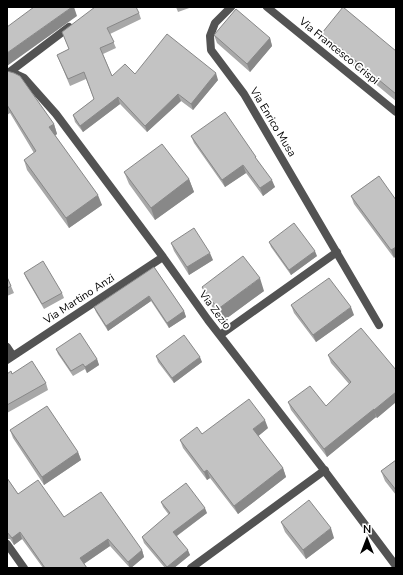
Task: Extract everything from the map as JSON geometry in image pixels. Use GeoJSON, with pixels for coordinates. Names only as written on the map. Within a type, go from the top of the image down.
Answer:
{"type":"FeatureCollection","features":[{"type":"Feature","properties":{"kind":"street","name":"Via Enrico Musa"},"geometry":{"type":"LineString","coordinates":[[231,7],[215,23],[210,36],[211,50],[244,94],[379,326]]}},
{"type":"Feature","properties":{"kind":"street","name":"Via Francesco Crispi"},"geometry":{"type":"LineString","coordinates":[[267,7],[396,112]]}},
{"type":"Feature","properties":{"kind":"street"},"geometry":{"type":"LineString","coordinates":[[9,73],[12,69],[76,22]]}},
{"type":"Feature","properties":{"kind":"street","name":"Via Zezio"},"geometry":{"type":"LineString","coordinates":[[9,73],[24,78],[56,114],[220,335],[325,470],[396,566]]}},
{"type":"Feature","properties":{"kind":"street"},"geometry":{"type":"LineString","coordinates":[[220,335],[337,252]]}},
{"type":"Feature","properties":{"kind":"street","name":"Via Martino Anzi"},"geometry":{"type":"LineString","coordinates":[[10,358],[163,257]]}},
{"type":"Feature","properties":{"kind":"street"},"geometry":{"type":"LineString","coordinates":[[7,347],[10,358]]}},
{"type":"Feature","properties":{"kind":"street"},"geometry":{"type":"LineString","coordinates":[[191,568],[325,470]]}},
{"type":"Feature","properties":{"kind":"street"},"geometry":{"type":"LineString","coordinates":[[7,544],[24,568]]}},
{"type":"Feature","properties":{"kind":"building"},"geometry":{"type":"Polygon","coordinates":[[[34,7],[72,7],[7,53],[7,27],[34,7]]]}},
{"type":"Feature","properties":{"kind":"building"},"geometry":{"type":"Polygon","coordinates":[[[95,7],[136,7],[139,13],[107,28],[114,42],[100,48],[112,76],[125,64],[135,74],[167,34],[216,73],[191,104],[178,94],[145,126],[118,97],[80,126],[73,115],[94,99],[84,72],[68,79],[57,55],[69,49],[62,32],[95,7]]]}},
{"type":"Feature","properties":{"kind":"building"},"geometry":{"type":"Polygon","coordinates":[[[343,7],[396,51],[396,94],[322,33],[343,7]]]}},
{"type":"Feature","properties":{"kind":"building"},"geometry":{"type":"Polygon","coordinates":[[[236,9],[270,38],[247,64],[214,35],[236,9]]]}},
{"type":"Feature","properties":{"kind":"building"},"geometry":{"type":"Polygon","coordinates":[[[7,71],[20,76],[54,124],[49,127],[98,195],[66,218],[24,160],[36,151],[7,105],[7,71]]]}},
{"type":"Feature","properties":{"kind":"building"},"geometry":{"type":"Polygon","coordinates":[[[225,112],[272,180],[260,188],[243,165],[222,180],[191,136],[225,112]]]}},
{"type":"Feature","properties":{"kind":"building"},"geometry":{"type":"Polygon","coordinates":[[[162,144],[189,179],[151,208],[124,172],[162,144]]]}},
{"type":"Feature","properties":{"kind":"building"},"geometry":{"type":"Polygon","coordinates":[[[379,176],[396,200],[396,247],[391,250],[351,196],[379,176]]]}},
{"type":"Feature","properties":{"kind":"building"},"geometry":{"type":"Polygon","coordinates":[[[294,223],[315,251],[289,270],[269,242],[294,223]]]}},
{"type":"Feature","properties":{"kind":"building"},"geometry":{"type":"Polygon","coordinates":[[[194,228],[210,253],[187,267],[171,243],[194,228]]]}},
{"type":"Feature","properties":{"kind":"building"},"geometry":{"type":"Polygon","coordinates":[[[243,256],[260,278],[218,309],[202,287],[243,256]]]}},
{"type":"Feature","properties":{"kind":"building"},"geometry":{"type":"Polygon","coordinates":[[[43,261],[62,293],[42,304],[24,273],[43,261]]]}},
{"type":"Feature","properties":{"kind":"building"},"geometry":{"type":"Polygon","coordinates":[[[154,267],[184,311],[167,323],[149,296],[106,326],[94,307],[154,267]]]}},
{"type":"Feature","properties":{"kind":"building"},"geometry":{"type":"Polygon","coordinates":[[[7,277],[11,286],[7,288],[7,277]]]}},
{"type":"Feature","properties":{"kind":"building"},"geometry":{"type":"Polygon","coordinates":[[[329,278],[351,307],[313,335],[291,305],[329,278]]]}},
{"type":"Feature","properties":{"kind":"building"},"geometry":{"type":"Polygon","coordinates":[[[361,328],[396,370],[396,392],[324,449],[288,402],[310,386],[326,406],[351,382],[328,355],[361,328]]]}},
{"type":"Feature","properties":{"kind":"building"},"geometry":{"type":"Polygon","coordinates":[[[80,333],[97,359],[85,367],[83,364],[71,371],[56,349],[80,333]]]}},
{"type":"Feature","properties":{"kind":"building"},"geometry":{"type":"Polygon","coordinates":[[[184,335],[200,357],[172,378],[156,356],[184,335]]]}},
{"type":"Feature","properties":{"kind":"building"},"geometry":{"type":"Polygon","coordinates":[[[32,361],[46,383],[7,405],[7,374],[11,371],[12,374],[32,361]]]}},
{"type":"Feature","properties":{"kind":"building"},"geometry":{"type":"Polygon","coordinates":[[[249,399],[265,420],[253,429],[283,468],[234,506],[207,470],[204,472],[180,440],[197,427],[202,434],[249,399]]]}},
{"type":"Feature","properties":{"kind":"building"},"geometry":{"type":"Polygon","coordinates":[[[47,406],[78,452],[42,477],[10,430],[47,406]]]}},
{"type":"Feature","properties":{"kind":"building"},"geometry":{"type":"Polygon","coordinates":[[[396,460],[396,490],[381,471],[396,460]]]}},
{"type":"Feature","properties":{"kind":"building"},"geometry":{"type":"Polygon","coordinates":[[[7,478],[18,494],[38,480],[64,517],[101,492],[142,550],[128,562],[108,539],[80,558],[87,568],[45,568],[20,532],[12,538],[7,532],[7,478]]]}},
{"type":"Feature","properties":{"kind":"building"},"geometry":{"type":"Polygon","coordinates":[[[186,483],[205,508],[173,532],[188,550],[167,567],[142,537],[170,513],[161,502],[186,483]]]}},
{"type":"Feature","properties":{"kind":"building"},"geometry":{"type":"Polygon","coordinates":[[[309,500],[331,528],[303,550],[281,522],[309,500]]]}}]}
